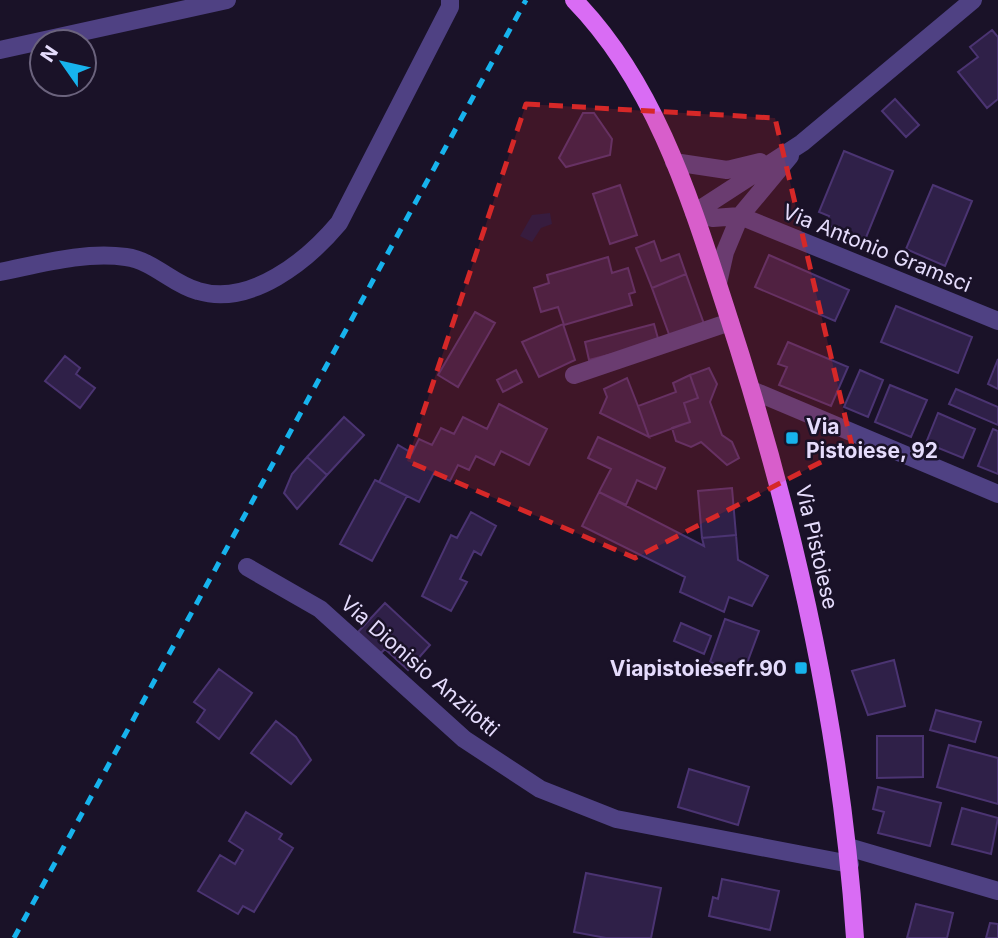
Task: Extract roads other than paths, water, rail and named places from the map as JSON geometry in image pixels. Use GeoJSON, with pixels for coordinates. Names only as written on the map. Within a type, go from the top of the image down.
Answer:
{"type":"FeatureCollection","features":[{"type":"Feature","properties":{"kind":"main road","name":"Via Pistoiese"},"geometry":{"type":"LineString","coordinates":[[574,0],[598,25],[656,118],[694,213],[754,391],[808,605],[849,856],[855,938]]}},
{"type":"Feature","properties":{"kind":"street"},"geometry":{"type":"LineString","coordinates":[[0,50],[227,0]]}},
{"type":"Feature","properties":{"kind":"street"},"geometry":{"type":"LineString","coordinates":[[0,272],[73,259],[128,257],[151,265],[198,292],[224,295],[289,272],[320,246],[339,223],[450,7],[450,0]]}},
{"type":"Feature","properties":{"kind":"street"},"geometry":{"type":"LineString","coordinates":[[694,213],[802,143],[973,0]]}},
{"type":"Feature","properties":{"kind":"street"},"geometry":{"type":"LineString","coordinates":[[674,162],[727,170],[760,163],[802,143]]}},
{"type":"Feature","properties":{"kind":"street"},"geometry":{"type":"LineString","coordinates":[[718,283],[725,252],[740,216],[802,143]]}},
{"type":"Feature","properties":{"kind":"street"},"geometry":{"type":"LineString","coordinates":[[694,213],[713,218],[740,216]]}},
{"type":"Feature","properties":{"kind":"street","name":"Via Antonio Gramsci"},"geometry":{"type":"LineString","coordinates":[[740,216],[998,321]]}},
{"type":"Feature","properties":{"kind":"street"},"geometry":{"type":"LineString","coordinates":[[573,375],[730,321]]}},
{"type":"Feature","properties":{"kind":"street"},"geometry":{"type":"LineString","coordinates":[[754,391],[998,494]]}},
{"type":"Feature","properties":{"kind":"street","name":"Via Dionisio Anzilotti"},"geometry":{"type":"LineString","coordinates":[[247,567],[320,609],[464,739],[540,789],[616,818],[849,856],[998,891]]}},
{"type":"Feature","properties":{"kind":"water"},"geometry":{"type":"Polygon","coordinates":[[[550,213],[552,224],[541,228],[532,242],[520,236],[532,215],[550,213]]]}},
{"type":"Feature","properties":{"kind":"railway"},"geometry":{"type":"LineString","coordinates":[[14,938],[526,0]]}},
{"type":"Feature","properties":{"kind":"place","name":"Via Pistoiese, 92"},"geometry":{"type":"Point","coordinates":[792,438]}},
{"type":"Feature","properties":{"kind":"place","name":"Viapistoiesefr.90"},"geometry":{"type":"Point","coordinates":[801,668]}}]}
